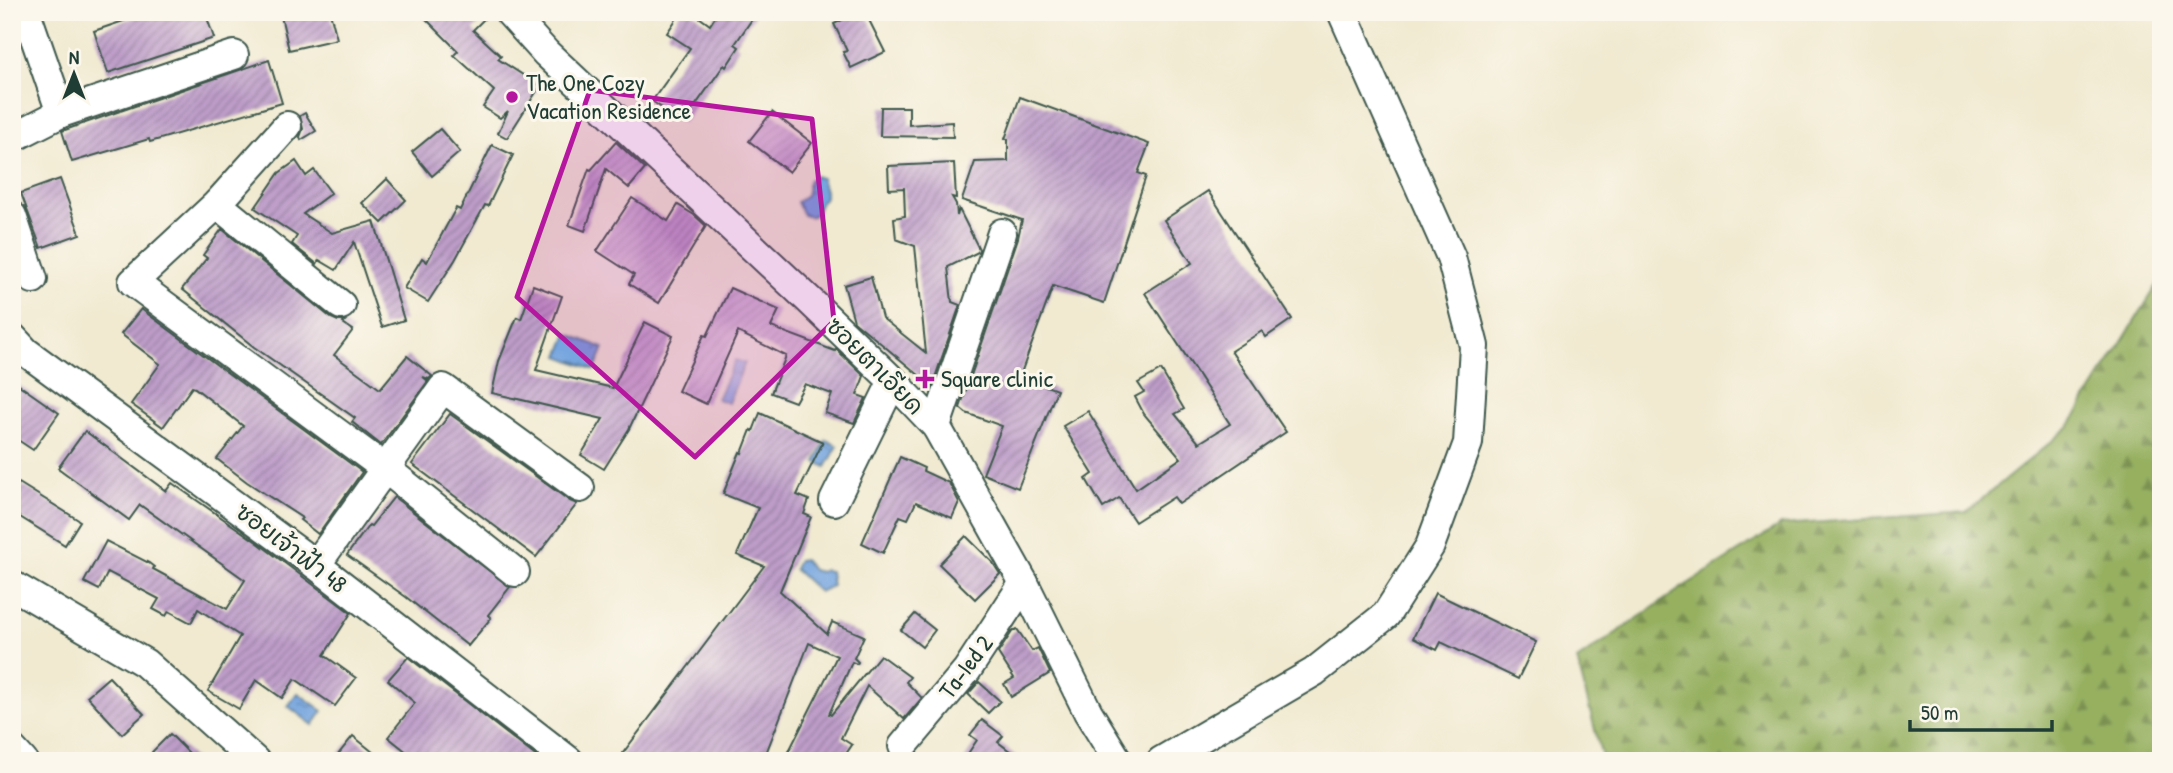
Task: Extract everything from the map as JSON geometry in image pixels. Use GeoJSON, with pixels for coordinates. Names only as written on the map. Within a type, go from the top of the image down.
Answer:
{"type":"FeatureCollection","features":[{"type":"Feature","properties":{"kind":"street"},"geometry":{"type":"LineString","coordinates":[[26,12],[61,113]]}},
{"type":"Feature","properties":{"kind":"street","name":"ซอยตาเอียด"},"geometry":{"type":"LineString","coordinates":[[509,12],[546,53],[893,381],[936,426],[1024,583],[1088,712],[1118,761]]}},
{"type":"Feature","properties":{"kind":"street"},"geometry":{"type":"LineString","coordinates":[[1161,761],[1314,672],[1386,615],[1430,545],[1468,443],[1474,346],[1451,257],[1342,12]]}},
{"type":"Feature","properties":{"kind":"street"},"geometry":{"type":"LineString","coordinates":[[12,138],[61,113],[234,55]]}},
{"type":"Feature","properties":{"kind":"street"},"geometry":{"type":"LineString","coordinates":[[287,127],[218,204],[133,282],[386,469],[515,572]]}},
{"type":"Feature","properties":{"kind":"street"},"geometry":{"type":"LineString","coordinates":[[218,204],[341,305]]}},
{"type":"Feature","properties":{"kind":"street"},"geometry":{"type":"LineString","coordinates":[[12,216],[33,279]]}},
{"type":"Feature","properties":{"kind":"street"},"geometry":{"type":"LineString","coordinates":[[936,426],[1002,233]]}},
{"type":"Feature","properties":{"kind":"street","name":"ซอยเจ้าฟ้า 48"},"geometry":{"type":"LineString","coordinates":[[17,350],[316,565],[569,761]]}},
{"type":"Feature","properties":{"kind":"street"},"geometry":{"type":"LineString","coordinates":[[834,501],[893,381]]}},
{"type":"Feature","properties":{"kind":"street"},"geometry":{"type":"LineString","coordinates":[[316,565],[443,388],[580,488]]}},
{"type":"Feature","properties":{"kind":"street","name":"Ta-Ied 2"},"geometry":{"type":"LineString","coordinates":[[903,746],[967,670],[1024,583]]}},
{"type":"Feature","properties":{"kind":"street"},"geometry":{"type":"LineString","coordinates":[[18,595],[145,663],[255,761]]}},
{"type":"Feature","properties":{"kind":"street"},"geometry":{"type":"LineString","coordinates":[[12,749],[23,761]]}},
{"type":"Feature","properties":{"kind":"highlighted area"},"geometry":{"type":"Polygon","coordinates":[[[590,90],[812,119],[834,321],[695,457],[517,297],[590,90]]]}},
{"type":"Feature","properties":{"kind":"green space"},"geometry":{"type":"Polygon","coordinates":[[[2161,279],[2161,761],[1603,761],[1577,660],[1683,587],[1781,525],[1966,512],[2069,427],[2161,279]]]}},
{"type":"Feature","properties":{"kind":"water"},"geometry":{"type":"Polygon","coordinates":[[[814,176],[821,178],[825,197],[817,213],[810,217],[803,215],[797,202],[806,196],[809,180],[814,176]]]}},
{"type":"Feature","properties":{"kind":"water"},"geometry":{"type":"Polygon","coordinates":[[[568,334],[604,348],[595,370],[559,356],[568,334]]]}},
{"type":"Feature","properties":{"kind":"water"},"geometry":{"type":"Polygon","coordinates":[[[735,360],[745,363],[728,403],[717,399],[735,360]]]}},
{"type":"Feature","properties":{"kind":"water"},"geometry":{"type":"Polygon","coordinates":[[[826,440],[838,446],[826,467],[816,462],[826,440]]]}},
{"type":"Feature","properties":{"kind":"water"},"geometry":{"type":"Polygon","coordinates":[[[804,559],[812,570],[830,571],[832,586],[819,592],[794,569],[798,560],[804,559]]]}},
{"type":"Feature","properties":{"kind":"water"},"geometry":{"type":"Polygon","coordinates":[[[298,693],[323,711],[313,725],[288,706],[298,693]]]}},
{"type":"Feature","properties":{"kind":"building"},"geometry":{"type":"Polygon","coordinates":[[[150,12],[205,12],[214,38],[108,73],[94,31],[150,12]]]}},
{"type":"Feature","properties":{"kind":"building"},"geometry":{"type":"Polygon","coordinates":[[[280,12],[330,12],[337,39],[289,50],[280,12]]]}},
{"type":"Feature","properties":{"kind":"building"},"geometry":{"type":"Polygon","coordinates":[[[419,12],[491,12],[473,30],[501,56],[498,59],[540,86],[507,138],[498,133],[508,111],[500,118],[483,107],[494,91],[454,55],[458,51],[419,12]]]}},
{"type":"Feature","properties":{"kind":"building"},"geometry":{"type":"Polygon","coordinates":[[[681,12],[692,12],[710,25],[718,12],[757,12],[735,44],[739,47],[726,67],[724,65],[683,123],[652,101],[690,48],[667,33],[681,12]]]}},
{"type":"Feature","properties":{"kind":"building"},"geometry":{"type":"Polygon","coordinates":[[[858,12],[865,12],[885,52],[851,68],[843,52],[847,51],[834,24],[858,12]]]}},
{"type":"Feature","properties":{"kind":"building"},"geometry":{"type":"Polygon","coordinates":[[[269,60],[282,103],[72,162],[62,131],[269,60]]]}},
{"type":"Feature","properties":{"kind":"building"},"geometry":{"type":"Polygon","coordinates":[[[1020,97],[1149,144],[1138,173],[1146,176],[1104,303],[1053,286],[1020,376],[1057,390],[1018,488],[983,474],[1002,426],[966,413],[960,408],[1022,220],[962,200],[975,162],[1008,161],[1008,139],[1005,139],[1020,97]]]}},
{"type":"Feature","properties":{"kind":"building"},"geometry":{"type":"Polygon","coordinates":[[[881,107],[909,107],[909,125],[952,122],[953,137],[880,136],[881,107]]]}},
{"type":"Feature","properties":{"kind":"building"},"geometry":{"type":"Polygon","coordinates":[[[772,112],[812,143],[789,172],[749,141],[772,112]]]}},
{"type":"Feature","properties":{"kind":"building"},"geometry":{"type":"Polygon","coordinates":[[[305,113],[316,131],[301,140],[303,129],[300,116],[305,113]]]}},
{"type":"Feature","properties":{"kind":"building"},"geometry":{"type":"Polygon","coordinates":[[[440,129],[460,152],[432,176],[412,152],[440,129]]]}},
{"type":"Feature","properties":{"kind":"building"},"geometry":{"type":"Polygon","coordinates":[[[616,142],[645,169],[629,188],[606,169],[585,231],[569,225],[589,169],[591,170],[616,142]]]}},
{"type":"Feature","properties":{"kind":"building"},"geometry":{"type":"Polygon","coordinates":[[[492,145],[513,155],[488,206],[485,205],[428,302],[404,288],[422,258],[427,262],[456,208],[460,210],[492,145]]]}},
{"type":"Feature","properties":{"kind":"building"},"geometry":{"type":"Polygon","coordinates":[[[296,161],[306,176],[314,170],[331,193],[303,214],[332,233],[374,221],[404,320],[382,327],[354,242],[336,270],[319,260],[317,264],[292,244],[297,236],[255,208],[279,173],[296,161]]]}},
{"type":"Feature","properties":{"kind":"building"},"geometry":{"type":"Polygon","coordinates":[[[954,163],[956,198],[952,197],[957,216],[959,209],[979,249],[948,267],[952,302],[960,305],[932,386],[854,321],[844,285],[871,277],[882,318],[926,353],[915,246],[896,239],[894,218],[905,216],[904,188],[889,189],[888,166],[954,163]]]}},
{"type":"Feature","properties":{"kind":"building"},"geometry":{"type":"Polygon","coordinates":[[[60,179],[80,234],[41,248],[21,193],[60,179]]]}},
{"type":"Feature","properties":{"kind":"building"},"geometry":{"type":"Polygon","coordinates":[[[387,179],[406,200],[382,223],[362,203],[387,179]]]}},
{"type":"Feature","properties":{"kind":"building"},"geometry":{"type":"Polygon","coordinates":[[[1208,191],[1292,319],[1266,337],[1262,331],[1231,351],[1286,432],[1179,504],[1174,497],[1135,522],[1119,498],[1103,508],[1086,479],[1093,474],[1063,426],[1088,411],[1136,489],[1181,458],[1144,414],[1135,397],[1144,392],[1138,383],[1161,370],[1184,409],[1175,414],[1199,443],[1230,424],[1145,293],[1192,263],[1164,220],[1208,191]]]}},
{"type":"Feature","properties":{"kind":"building"},"geometry":{"type":"Polygon","coordinates":[[[632,198],[668,221],[678,205],[706,226],[659,303],[629,284],[634,275],[597,251],[632,198]]]}},
{"type":"Feature","properties":{"kind":"building"},"geometry":{"type":"Polygon","coordinates":[[[222,229],[331,318],[345,321],[343,323],[353,330],[334,355],[380,389],[407,356],[432,376],[429,379],[423,377],[428,381],[381,445],[352,422],[355,418],[254,347],[182,289],[207,258],[203,255],[222,229]]]}},
{"type":"Feature","properties":{"kind":"building"},"geometry":{"type":"Polygon","coordinates":[[[533,285],[562,296],[536,370],[613,388],[645,322],[673,336],[629,429],[604,469],[581,455],[603,419],[492,393],[499,361],[517,317],[521,319],[533,285]]]}},
{"type":"Feature","properties":{"kind":"building"},"geometry":{"type":"Polygon","coordinates":[[[730,288],[779,310],[771,327],[835,351],[836,349],[864,376],[857,395],[866,398],[854,423],[825,413],[832,394],[805,384],[795,402],[771,393],[786,356],[738,332],[706,404],[678,391],[730,288]]]}},
{"type":"Feature","properties":{"kind":"building"},"geometry":{"type":"Polygon","coordinates":[[[141,309],[362,472],[318,534],[300,520],[302,518],[217,459],[243,426],[195,388],[192,387],[163,427],[131,404],[160,364],[121,334],[141,309]]]}},
{"type":"Feature","properties":{"kind":"building"},"geometry":{"type":"Polygon","coordinates":[[[19,385],[59,413],[33,450],[12,436],[12,394],[19,385]]]}},
{"type":"Feature","properties":{"kind":"building"},"geometry":{"type":"Polygon","coordinates":[[[760,413],[823,442],[797,495],[809,500],[804,514],[811,517],[780,591],[827,634],[832,622],[864,636],[854,658],[858,662],[852,662],[829,714],[831,715],[880,655],[910,677],[906,682],[922,698],[904,719],[867,686],[841,738],[852,745],[841,761],[784,761],[837,656],[809,643],[763,761],[617,761],[764,566],[737,555],[758,508],[723,494],[760,413]]]}},
{"type":"Feature","properties":{"kind":"building"},"geometry":{"type":"Polygon","coordinates":[[[450,414],[577,504],[536,557],[412,464],[450,414]]]}},
{"type":"Feature","properties":{"kind":"building"},"geometry":{"type":"Polygon","coordinates":[[[85,431],[166,491],[172,483],[351,613],[324,655],[356,678],[335,706],[295,679],[282,698],[256,680],[239,709],[208,691],[240,636],[198,609],[191,623],[169,611],[166,616],[153,609],[159,599],[108,572],[99,590],[84,582],[106,541],[227,609],[245,580],[140,505],[129,520],[58,468],[85,431]]]}},
{"type":"Feature","properties":{"kind":"building"},"geometry":{"type":"Polygon","coordinates":[[[900,457],[949,483],[959,502],[952,518],[916,502],[908,519],[900,516],[883,553],[862,543],[900,457]]]}},
{"type":"Feature","properties":{"kind":"building"},"geometry":{"type":"Polygon","coordinates":[[[19,483],[80,521],[65,545],[12,512],[12,494],[19,483]]]}},
{"type":"Feature","properties":{"kind":"building"},"geometry":{"type":"Polygon","coordinates":[[[394,497],[510,587],[488,615],[491,618],[468,646],[347,555],[394,497]]]}},
{"type":"Feature","properties":{"kind":"building"},"geometry":{"type":"Polygon","coordinates":[[[966,536],[993,563],[1000,574],[975,599],[939,564],[966,536]]]}},
{"type":"Feature","properties":{"kind":"building"},"geometry":{"type":"Polygon","coordinates":[[[1435,593],[1536,642],[1518,679],[1441,642],[1437,650],[1413,638],[1435,593]]]}},
{"type":"Feature","properties":{"kind":"building"},"geometry":{"type":"Polygon","coordinates":[[[915,614],[935,630],[922,647],[901,630],[915,614]]]}},
{"type":"Feature","properties":{"kind":"building"},"geometry":{"type":"Polygon","coordinates":[[[1017,629],[1032,651],[1038,648],[1050,673],[1011,697],[1004,684],[1014,678],[998,653],[1017,629]]]}},
{"type":"Feature","properties":{"kind":"building"},"geometry":{"type":"Polygon","coordinates":[[[408,657],[542,761],[418,761],[388,737],[415,703],[388,680],[408,657]]]}},
{"type":"Feature","properties":{"kind":"building"},"geometry":{"type":"Polygon","coordinates":[[[109,677],[144,714],[122,734],[87,696],[109,677]]]}},
{"type":"Feature","properties":{"kind":"building"},"geometry":{"type":"Polygon","coordinates":[[[979,682],[1000,701],[988,713],[968,694],[979,682]]]}},
{"type":"Feature","properties":{"kind":"building"},"geometry":{"type":"Polygon","coordinates":[[[982,720],[1003,736],[998,742],[1023,761],[963,761],[977,740],[970,735],[982,720]]]}},
{"type":"Feature","properties":{"kind":"building"},"geometry":{"type":"Polygon","coordinates":[[[170,734],[197,761],[160,761],[152,752],[170,734]]]}},
{"type":"Feature","properties":{"kind":"building"},"geometry":{"type":"Polygon","coordinates":[[[353,736],[384,761],[333,761],[353,736]]]}},
{"type":"Feature","properties":{"kind":"place","name":"The One Cozy Vacation Residence"},"geometry":{"type":"Point","coordinates":[512,97]}},
{"type":"Feature","properties":{"kind":"place","name":"Square clinic"},"geometry":{"type":"Point","coordinates":[925,379]}}]}
